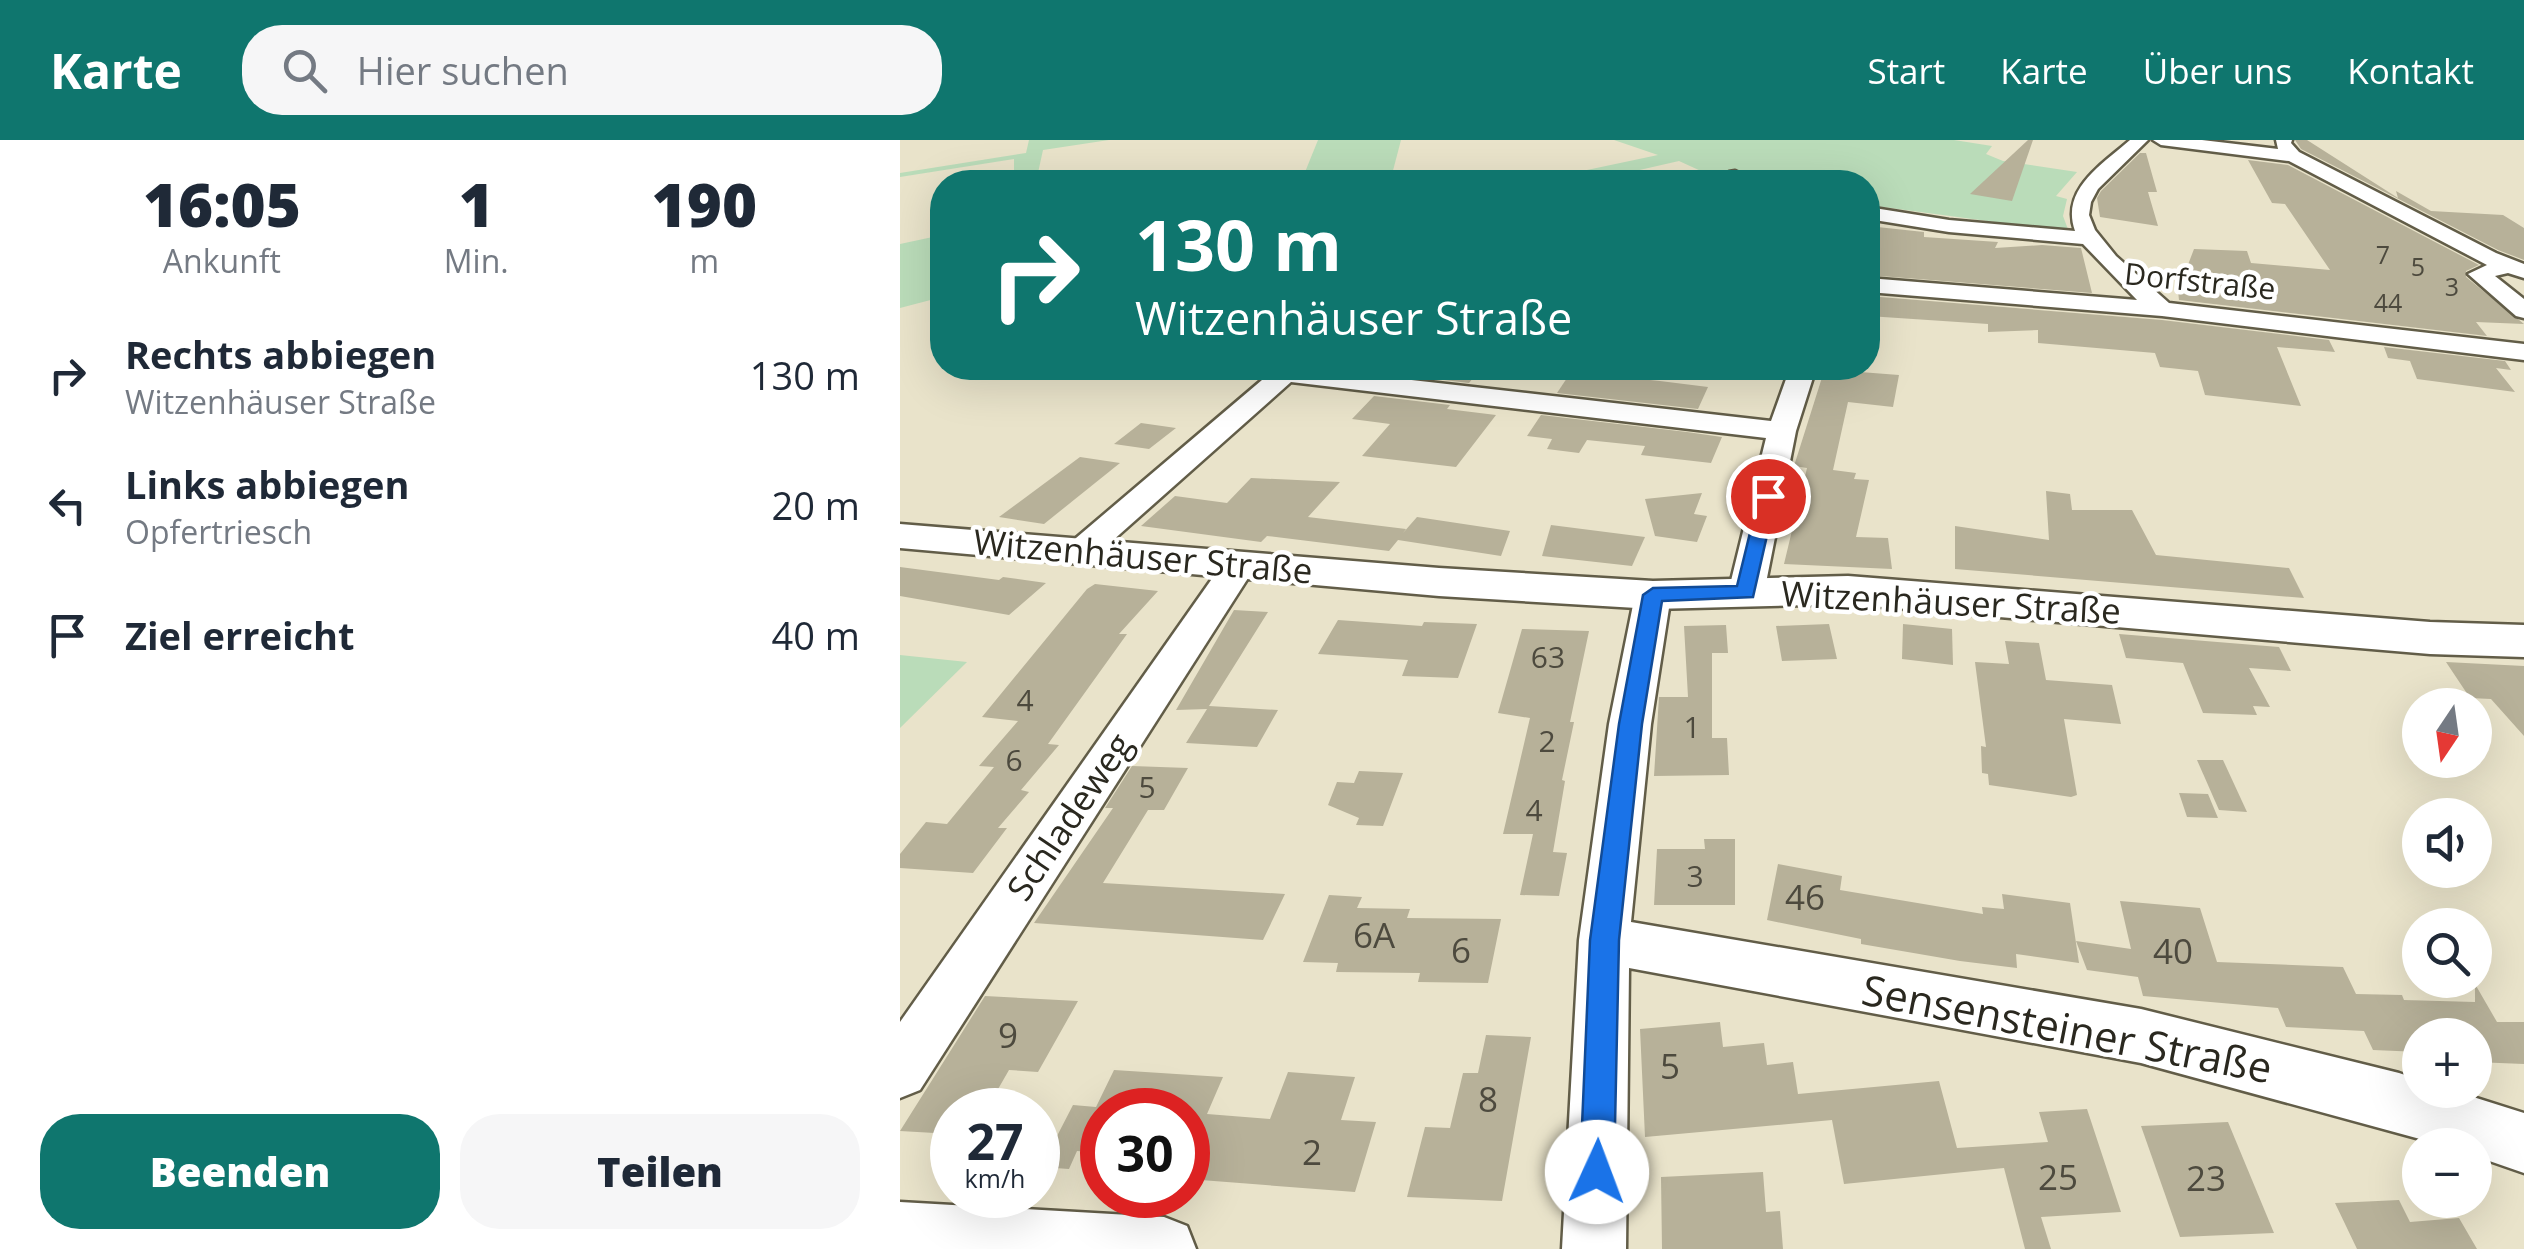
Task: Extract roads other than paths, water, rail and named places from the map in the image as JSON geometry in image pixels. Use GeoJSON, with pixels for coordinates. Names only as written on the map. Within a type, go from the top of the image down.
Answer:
{"type":"FeatureCollection","features":[{"type":"Feature","properties":{"kind":"main road","name":"Witzenhäuser Straße"},"geometry":{"type":"LineString","coordinates":[[900,536],[1653,595],[1848,590],[2430,638],[2524,641]]}},
{"type":"Feature","properties":{"kind":"street"},"geometry":{"type":"LineString","coordinates":[[2140,140],[2081,202],[2080,218],[2089,238],[2116,270],[2162,309]]}},
{"type":"Feature","properties":{"kind":"street"},"geometry":{"type":"LineString","coordinates":[[2161,140],[2288,148],[2516,269]]}},
{"type":"Feature","properties":{"kind":"street"},"geometry":{"type":"LineString","coordinates":[[1880,214],[1948,226],[2089,238]]}},
{"type":"Feature","properties":{"kind":"street"},"geometry":{"type":"LineString","coordinates":[[2516,269],[2479,274],[2524,311]]}},
{"type":"Feature","properties":{"kind":"street","name":"Dorfstraße"},"geometry":{"type":"LineString","coordinates":[[1880,287],[2162,309],[2524,352]]}},
{"type":"Feature","properties":{"kind":"street"},"geometry":{"type":"LineString","coordinates":[[1081,551],[1277,380]]}},
{"type":"Feature","properties":{"kind":"street"},"geometry":{"type":"LineString","coordinates":[[1368,380],[1782,431]]}},
{"type":"Feature","properties":{"kind":"street"},"geometry":{"type":"LineString","coordinates":[[1512,398],[1526,380]]}},
{"type":"Feature","properties":{"kind":"street"},"geometry":{"type":"LineString","coordinates":[[1746,593],[1782,431],[1799,380]]}},
{"type":"Feature","properties":{"kind":"street","name":"Schladeweg"},"geometry":{"type":"LineString","coordinates":[[900,1070],[1240,564]]}},
{"type":"Feature","properties":{"kind":"street"},"geometry":{"type":"LineString","coordinates":[[1594,1249],[1604,940],[1630,724],[1653,595]]}},
{"type":"Feature","properties":{"kind":"street","name":"Sensensteiner Straße"},"geometry":{"type":"LineString","coordinates":[[1604,940],[2140,1036],[2399,1102],[2524,1143]]}},
{"type":"Feature","properties":{"kind":"street"},"geometry":{"type":"LineString","coordinates":[[900,1234],[1164,1249]]}}]}
